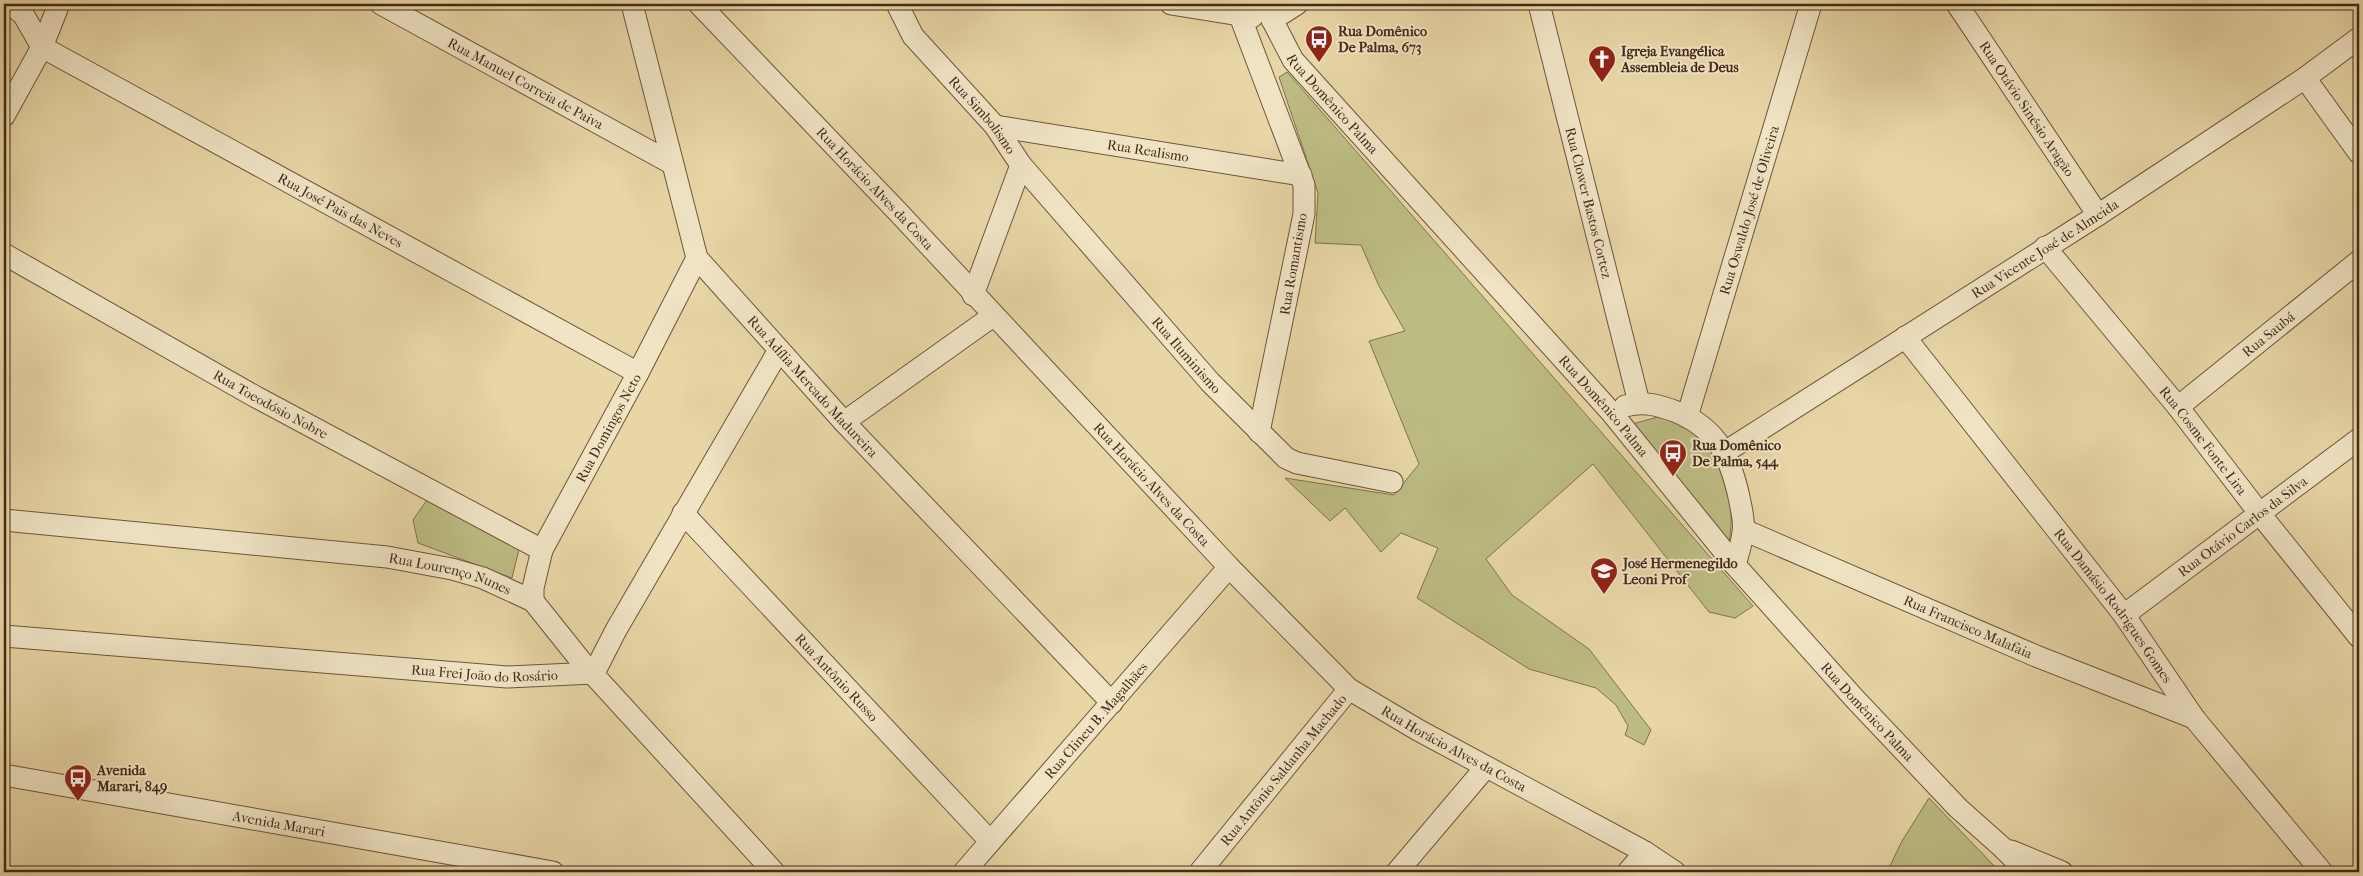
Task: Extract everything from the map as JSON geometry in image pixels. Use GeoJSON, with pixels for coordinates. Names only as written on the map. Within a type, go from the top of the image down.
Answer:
{"type":"FeatureCollection","features":[{"type":"Feature","properties":{"kind":"street"},"geometry":{"type":"LineString","coordinates":[[9,4],[23,14],[42,47]]}},
{"type":"Feature","properties":{"kind":"street"},"geometry":{"type":"LineString","coordinates":[[4,116],[42,47],[59,4]]}},
{"type":"Feature","properties":{"kind":"street","name":"Rua Manuel Correia de Paiva"},"geometry":{"type":"LineString","coordinates":[[381,4],[671,163]]}},
{"type":"Feature","properties":{"kind":"street","name":"Rua Horácio Alves da Costa"},"geometry":{"type":"LineString","coordinates":[[699,4],[898,212],[973,295],[1229,567],[1349,689],[1486,768],[1646,852],[1675,872]]}},
{"type":"Feature","properties":{"kind":"street","name":"Rua Simbolismo"},"geometry":{"type":"LineString","coordinates":[[898,4],[913,36],[995,126],[1021,165],[973,295]]}},
{"type":"Feature","properties":{"kind":"street"},"geometry":{"type":"LineString","coordinates":[[1171,4],[1240,16],[1268,12],[1297,4]]}},
{"type":"Feature","properties":{"kind":"street","name":"Rua Clower Bastos Cortez"},"geometry":{"type":"LineString","coordinates":[[1539,4],[1639,403]]}},
{"type":"Feature","properties":{"kind":"street","name":"Rua Oswaldo José de Oliveira"},"geometry":{"type":"LineString","coordinates":[[1688,417],[1811,4]]}},
{"type":"Feature","properties":{"kind":"street","name":"Rua Otávio Sinésio Aragão"},"geometry":{"type":"LineString","coordinates":[[1957,4],[2098,215]]}},
{"type":"Feature","properties":{"kind":"street","name":"Rua Adília Mercado Madureira"},"geometry":{"type":"LineString","coordinates":[[635,6],[671,163],[697,258],[844,422],[1112,704]]}},
{"type":"Feature","properties":{"kind":"street","name":"Rua Domênico Palma"},"geometry":{"type":"LineString","coordinates":[[1268,12],[1293,60],[1610,412],[1735,565],[1879,725],[1958,808],[2004,848],[2027,872]]}},
{"type":"Feature","properties":{"kind":"street","name":"Rua Romantismo"},"geometry":{"type":"LineString","coordinates":[[1240,16],[1304,185],[1304,214],[1259,432]]}},
{"type":"Feature","properties":{"kind":"street","name":"Rua Vicente José de Almeida"},"geometry":{"type":"LineString","coordinates":[[1725,452],[2098,215],[2305,78],[2359,38]]}},
{"type":"Feature","properties":{"kind":"street","name":"Rua José Pais das Neves"},"geometry":{"type":"LineString","coordinates":[[42,47],[638,373]]}},
{"type":"Feature","properties":{"kind":"street"},"geometry":{"type":"LineString","coordinates":[[2305,78],[2359,153]]}},
{"type":"Feature","properties":{"kind":"street","name":"Rua Realismo"},"geometry":{"type":"LineString","coordinates":[[995,126],[1301,175]]}},
{"type":"Feature","properties":{"kind":"street","name":"Rua Iluminismo"},"geometry":{"type":"LineString","coordinates":[[1021,165],[1160,328],[1286,458],[1297,463],[1392,482]]}},
{"type":"Feature","properties":{"kind":"street","name":"Rua Cosme Fonte Lira"},"geometry":{"type":"LineString","coordinates":[[2046,247],[2178,407],[2260,514],[2359,637]]}},
{"type":"Feature","properties":{"kind":"street","name":"Rua Toeodósio Nobre"},"geometry":{"type":"LineString","coordinates":[[4,254],[256,397],[542,550]]}},
{"type":"Feature","properties":{"kind":"street","name":"Rua Domingos Neto"},"geometry":{"type":"LineString","coordinates":[[533,601],[533,588],[542,550],[638,373],[697,258]]}},
{"type":"Feature","properties":{"kind":"street","name":"Rua Saubá"},"geometry":{"type":"LineString","coordinates":[[2178,407],[2359,261]]}},
{"type":"Feature","properties":{"kind":"street"},"geometry":{"type":"LineString","coordinates":[[844,422],[993,316]]}},
{"type":"Feature","properties":{"kind":"street","name":"Rua Damásio Rodrigues Gomes"},"geometry":{"type":"LineString","coordinates":[[1905,337],[2124,615],[2194,718],[2322,872]]}},
{"type":"Feature","properties":{"kind":"street"},"geometry":{"type":"LineString","coordinates":[[594,673],[616,630],[779,350]]}},
{"type":"Feature","properties":{"kind":"street"},"geometry":{"type":"LineString","coordinates":[[1610,412],[1639,403],[1666,408],[1688,417],[1707,430],[1725,452],[1736,484],[1744,530],[1735,565]]}},
{"type":"Feature","properties":{"kind":"street","name":"Rua Otávio Carlos da Silva"},"geometry":{"type":"LineString","coordinates":[[2124,615],[2359,439]]}},
{"type":"Feature","properties":{"kind":"street","name":"Rua Antônio Russo"},"geometry":{"type":"LineString","coordinates":[[683,514],[990,841]]}},
{"type":"Feature","properties":{"kind":"street","name":"Rua Lourenço Nunes"},"geometry":{"type":"LineString","coordinates":[[4,520],[387,557],[452,568],[482,578],[533,601],[581,661],[774,872]]}},
{"type":"Feature","properties":{"kind":"street","name":"Rua Francisco Malafaia"},"geometry":{"type":"LineString","coordinates":[[1744,530],[2036,656],[2194,718]]}},
{"type":"Feature","properties":{"kind":"street","name":"Rua Clineu B. Magalhães"},"geometry":{"type":"LineString","coordinates":[[964,872],[1112,704],[1229,567]]}},
{"type":"Feature","properties":{"kind":"street","name":"Rua Frei João do Rosário"},"geometry":{"type":"LineString","coordinates":[[4,636],[507,677],[594,673]]}},
{"type":"Feature","properties":{"kind":"street","name":"Rua Antônio Saldanha Machado"},"geometry":{"type":"LineString","coordinates":[[1200,872],[1349,689]]}},
{"type":"Feature","properties":{"kind":"street"},"geometry":{"type":"LineString","coordinates":[[1397,872],[1486,768]]}},
{"type":"Feature","properties":{"kind":"street","name":"Avenida Marari"},"geometry":{"type":"LineString","coordinates":[[4,775],[553,872]]}},
{"type":"Feature","properties":{"kind":"street"},"geometry":{"type":"LineString","coordinates":[[2004,848],[2062,872]]}},
{"type":"Feature","properties":{"kind":"street"},"geometry":{"type":"LineString","coordinates":[[1628,872],[1646,852]]}},
{"type":"Feature","properties":{"kind":"green space"},"geometry":{"type":"Polygon","coordinates":[[[1287,72],[1753,606],[1735,618],[1709,612],[1593,464],[1486,559],[1512,595],[1589,649],[1651,730],[1644,745],[1625,735],[1628,726],[1616,705],[1596,688],[1529,669],[1417,598],[1438,548],[1401,533],[1381,552],[1345,508],[1330,521],[1285,478],[1394,495],[1419,464],[1369,341],[1405,331],[1379,286],[1361,245],[1315,243],[1318,193],[1279,77],[1287,72]]]}},
{"type":"Feature","properties":{"kind":"green space"},"geometry":{"type":"Polygon","coordinates":[[[1658,417],[1679,423],[1696,433],[1710,447],[1720,463],[1727,482],[1730,502],[1729,543],[1632,424],[1658,417]]]}},
{"type":"Feature","properties":{"kind":"green space"},"geometry":{"type":"Polygon","coordinates":[[[436,487],[523,533],[512,578],[418,543],[413,520],[436,487]]]}},
{"type":"Feature","properties":{"kind":"green space"},"geometry":{"type":"Polygon","coordinates":[[[1929,798],[2000,872],[1887,872],[1902,841],[1929,798]]]}},
{"type":"Feature","properties":{"kind":"place","name":"Rua Domênico De Palma, 673"},"geometry":{"type":"Point","coordinates":[1319,63]}},
{"type":"Feature","properties":{"kind":"place","name":"Igreja Evangélica Assembleia de Deus"},"geometry":{"type":"Point","coordinates":[1602,83]}},
{"type":"Feature","properties":{"kind":"place","name":"Rua Domênico De Palma, 544"},"geometry":{"type":"Point","coordinates":[1673,477]}},
{"type":"Feature","properties":{"kind":"place","name":"José Hermenegildo Leoni Prof"},"geometry":{"type":"Point","coordinates":[1604,595]}},
{"type":"Feature","properties":{"kind":"place","name":"Avenida Marari, 849"},"geometry":{"type":"Point","coordinates":[78,802]}}]}
